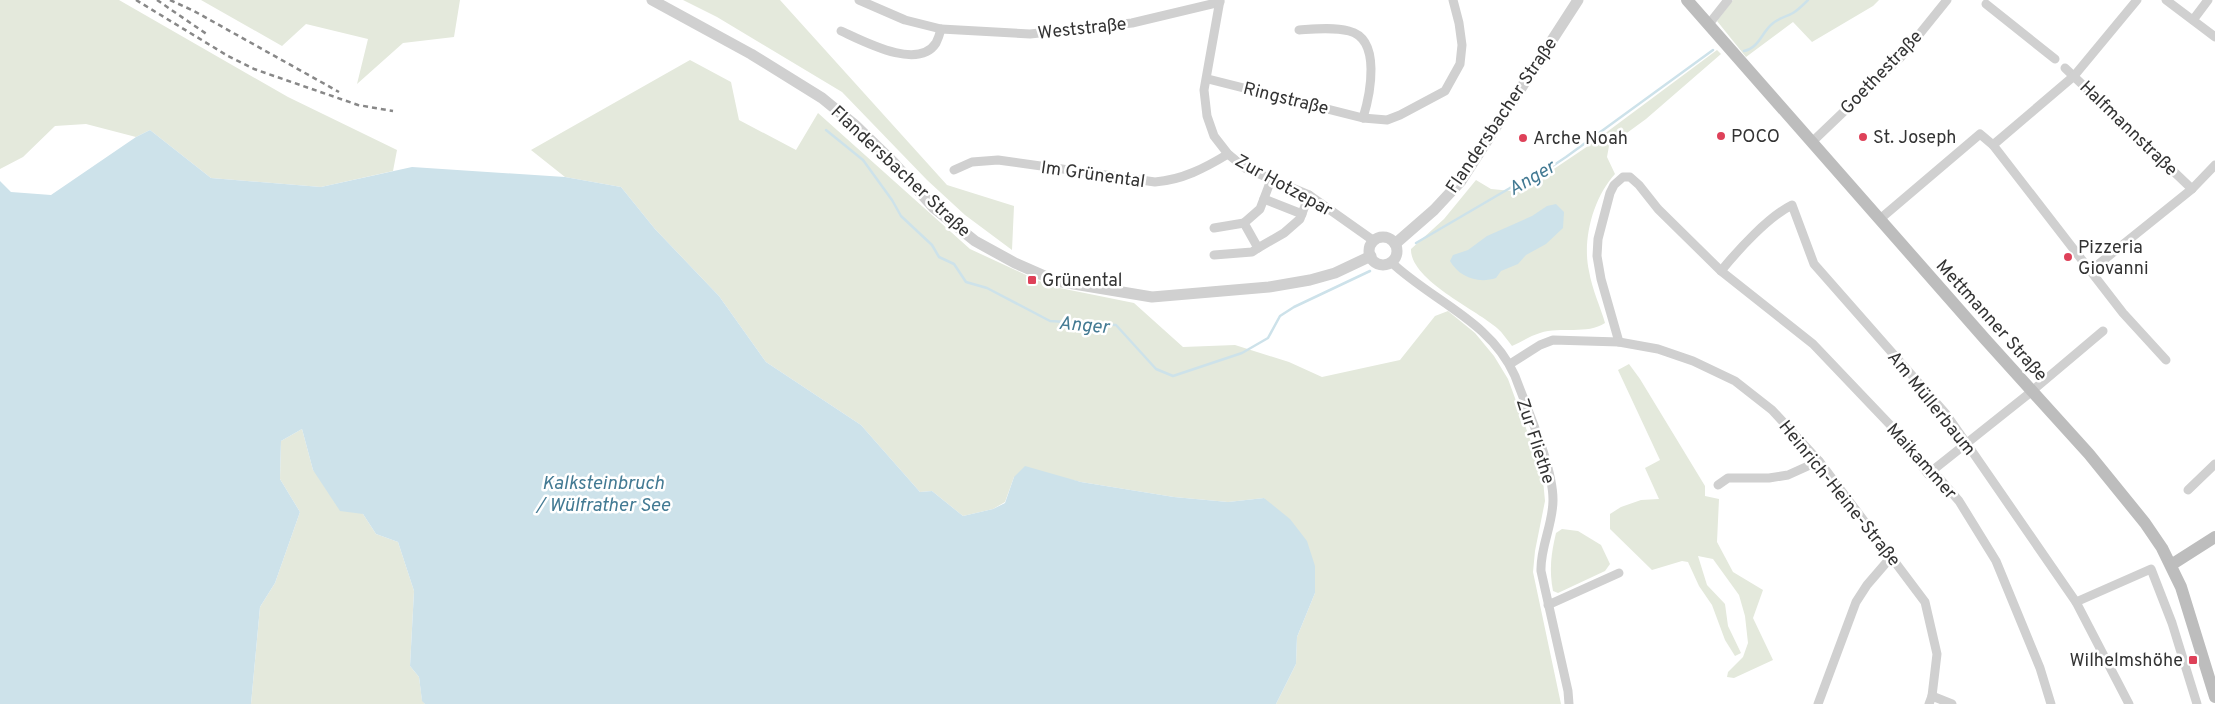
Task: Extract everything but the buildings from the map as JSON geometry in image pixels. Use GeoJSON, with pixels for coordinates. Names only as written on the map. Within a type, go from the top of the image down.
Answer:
{"type":"FeatureCollection","features":[{"type":"Feature","properties":{"kind":"main road","name":"Mettmanner Straße"},"geometry":{"type":"LineString","coordinates":[[1687,0],[2126,498],[2158,542],[2181,587],[2215,698]]}},
{"type":"Feature","properties":{"kind":"main road"},"geometry":{"type":"LineString","coordinates":[[2171,565],[2215,537]]}},
{"type":"Feature","properties":{"kind":"street","name":"Flandersbacher Straße"},"geometry":{"type":"LineString","coordinates":[[652,0],[751,54],[822,98],[855,125],[893,162],[934,208],[975,241],[1015,264],[1056,281],[1152,297],[1270,287],[1303,282],[1335,273],[1370,256]]}},
{"type":"Feature","properties":{"kind":"street","name":"Weststraße"},"geometry":{"type":"LineString","coordinates":[[859,0],[905,20],[941,29],[1039,33],[1132,23],[1220,1]]}},
{"type":"Feature","properties":{"kind":"street","name":"Ringstraße"},"geometry":{"type":"LineString","coordinates":[[1208,79],[1363,118],[1387,120],[1445,91],[1460,64],[1462,45],[1453,0]]}},
{"type":"Feature","properties":{"kind":"street","name":"Flandersbacher Straße"},"geometry":{"type":"LineString","coordinates":[[1395,244],[1434,210],[1461,181],[1578,0]]}},
{"type":"Feature","properties":{"kind":"street"},"geometry":{"type":"LineString","coordinates":[[1709,24],[1728,0]]}},
{"type":"Feature","properties":{"kind":"street","name":"Goethestraße"},"geometry":{"type":"LineString","coordinates":[[1812,142],[1901,57],[1947,0]]}},
{"type":"Feature","properties":{"kind":"street"},"geometry":{"type":"LineString","coordinates":[[1993,145],[2074,76],[2138,0]]}},
{"type":"Feature","properties":{"kind":"street"},"geometry":{"type":"LineString","coordinates":[[2166,0],[2215,37]]}},
{"type":"Feature","properties":{"kind":"street"},"geometry":{"type":"LineString","coordinates":[[2193,20],[2208,0]]}},
{"type":"Feature","properties":{"kind":"street","name":"Zur Hotzepar"},"geometry":{"type":"LineString","coordinates":[[1220,1],[1208,79],[1204,90],[1207,116],[1214,136],[1228,154],[1245,168],[1309,195],[1374,241]]}},
{"type":"Feature","properties":{"kind":"street"},"geometry":{"type":"LineString","coordinates":[[1986,4],[2054,59]]}},
{"type":"Feature","properties":{"kind":"street"},"geometry":{"type":"LineString","coordinates":[[1299,30],[1329,28],[1344,30],[1363,39],[1371,55],[1371,77],[1368,103],[1363,118]]}},
{"type":"Feature","properties":{"kind":"street"},"geometry":{"type":"LineString","coordinates":[[841,31],[887,51],[909,56],[924,54],[935,44],[941,29]]}},
{"type":"Feature","properties":{"kind":"street","name":"Halfmannstraße"},"geometry":{"type":"LineString","coordinates":[[2065,68],[2192,189]]}},
{"type":"Feature","properties":{"kind":"street"},"geometry":{"type":"LineString","coordinates":[[1880,219],[1980,134],[1993,145],[2123,313],[2166,360]]}},
{"type":"Feature","properties":{"kind":"street","name":"Im Grünental"},"geometry":{"type":"LineString","coordinates":[[954,170],[972,162],[998,160],[1155,182],[1194,173],[1228,154]]}},
{"type":"Feature","properties":{"kind":"street"},"geometry":{"type":"LineString","coordinates":[[2090,271],[2192,189],[2215,165]]}},
{"type":"Feature","properties":{"kind":"street","name":"Maikammer"},"geometry":{"type":"LineString","coordinates":[[1619,342],[1601,279],[1597,256],[1598,239],[1610,193],[1614,185],[1623,177],[1630,177],[1639,185],[1658,209],[1721,271],[1813,344],[1895,430],[1928,474],[1939,478],[1959,501],[1996,561],[2040,668],[2051,704]]}},
{"type":"Feature","properties":{"kind":"street"},"geometry":{"type":"LineString","coordinates":[[1214,228],[1244,223],[1260,209],[1271,180]]}},
{"type":"Feature","properties":{"kind":"street"},"geometry":{"type":"LineString","coordinates":[[1214,255],[1252,252],[1284,233],[1300,219],[1309,195]]}},
{"type":"Feature","properties":{"kind":"street"},"geometry":{"type":"LineString","coordinates":[[1264,199],[1302,214]]}},
{"type":"Feature","properties":{"kind":"street","name":"Am Müllerbaum"},"geometry":{"type":"LineString","coordinates":[[1721,271],[1772,218],[1792,205],[1814,264],[1946,414],[1968,444],[2076,602],[2129,704]]}},
{"type":"Feature","properties":{"kind":"street"},"geometry":{"type":"LineString","coordinates":[[1244,223],[1258,248]]}},
{"type":"Feature","properties":{"kind":"street"},"geometry":{"type":"LineString","coordinates":[[1385,237],[1395,244],[1397,251],[1391,262],[1380,264],[1374,262],[1370,256],[1370,246],[1374,241],[1385,237]]}},
{"type":"Feature","properties":{"kind":"street","name":"Zur Fliethe"},"geometry":{"type":"LineString","coordinates":[[1391,262],[1419,285],[1477,325],[1510,364],[1551,480],[1552,511],[1541,558],[1542,582],[1566,683],[1569,704]]}},
{"type":"Feature","properties":{"kind":"street"},"geometry":{"type":"LineString","coordinates":[[1928,474],[1968,444],[2103,332]]}},
{"type":"Feature","properties":{"kind":"street","name":"Heinrich-Heine-Straße"},"geometry":{"type":"LineString","coordinates":[[1510,364],[1540,345],[1553,340],[1619,342],[1673,354],[1693,361],[1735,381],[1772,410],[1819,461],[1925,602],[1937,654],[1930,700]]}},
{"type":"Feature","properties":{"kind":"street"},"geometry":{"type":"LineString","coordinates":[[1718,486],[1728,478],[1769,478],[1788,475],[1819,461]]}},
{"type":"Feature","properties":{"kind":"street"},"geometry":{"type":"LineString","coordinates":[[2188,490],[2215,464]]}},
{"type":"Feature","properties":{"kind":"street"},"geometry":{"type":"LineString","coordinates":[[1818,704],[1856,602],[1867,584],[1892,556]]}},
{"type":"Feature","properties":{"kind":"street"},"geometry":{"type":"LineString","coordinates":[[2076,602],[2152,568],[2172,623],[2197,704]]}},
{"type":"Feature","properties":{"kind":"street"},"geometry":{"type":"LineString","coordinates":[[1548,605],[1619,573]]}},
{"type":"Feature","properties":{"kind":"street"},"geometry":{"type":"LineString","coordinates":[[1930,700],[1952,704]]}},
{"type":"Feature","properties":{"kind":"shaded area"},"geometry":{"type":"Polygon","coordinates":[[[0,0],[119,0],[288,97],[397,150],[393,171],[321,187],[211,178],[150,130],[136,137],[86,124],[55,126],[23,157],[0,169],[0,0]]]}},
{"type":"Feature","properties":{"kind":"shaded area"},"geometry":{"type":"Polygon","coordinates":[[[201,0],[460,0],[454,37],[403,43],[357,84],[368,39],[306,24],[282,46],[201,0]]]}},
{"type":"Feature","properties":{"kind":"shaded area"},"geometry":{"type":"Polygon","coordinates":[[[683,0],[780,0],[947,185],[1014,206],[1012,250],[965,215],[927,180],[842,92],[717,17],[683,0]]]}},
{"type":"Feature","properties":{"kind":"shaded area"},"geometry":{"type":"Polygon","coordinates":[[[1733,0],[1879,0],[1873,6],[1812,42],[1793,22],[1746,57],[1717,21],[1733,0]]]}},
{"type":"Feature","properties":{"kind":"shaded area"},"geometry":{"type":"Polygon","coordinates":[[[1717,50],[1721,54],[1646,119],[1609,146],[1607,157],[1615,174],[1607,184],[1595,207],[1588,233],[1587,246],[1590,278],[1605,323],[1590,329],[1548,331],[1529,337],[1512,346],[1497,328],[1432,283],[1421,272],[1414,261],[1411,249],[1444,219],[1476,180],[1491,189],[1512,191],[1539,179],[1588,146],[1717,50]]]}},
{"type":"Feature","properties":{"kind":"shaded area"},"geometry":{"type":"Polygon","coordinates":[[[690,60],[731,82],[739,120],[796,150],[818,113],[970,249],[1050,286],[1134,303],[1183,347],[1235,345],[1289,362],[1322,377],[1400,360],[1435,316],[1448,311],[1475,333],[1494,356],[1508,379],[1543,480],[1545,501],[1535,551],[1533,572],[1561,704],[1276,704],[1296,664],[1297,637],[1315,593],[1264,498],[1228,502],[1174,497],[1054,476],[1014,477],[1005,502],[993,509],[963,516],[932,491],[920,492],[861,425],[766,362],[719,296],[655,229],[621,187],[565,177],[531,150],[690,60]]]}},
{"type":"Feature","properties":{"kind":"shaded area"},"geometry":{"type":"Polygon","coordinates":[[[1629,364],[1705,486],[1705,496],[1719,499],[1717,542],[1733,572],[1763,590],[1753,618],[1773,660],[1734,678],[1727,677],[1728,672],[1743,657],[1748,643],[1745,616],[1739,595],[1713,559],[1698,556],[1707,585],[1725,604],[1728,626],[1741,653],[1735,656],[1725,640],[1712,605],[1699,586],[1688,562],[1682,561],[1652,570],[1610,529],[1610,514],[1621,507],[1641,500],[1659,499],[1645,468],[1660,460],[1618,370],[1629,364]]]}},
{"type":"Feature","properties":{"kind":"shaded area"},"geometry":{"type":"Polygon","coordinates":[[[302,429],[313,470],[363,514],[376,534],[398,542],[414,591],[410,666],[419,677],[422,700],[425,704],[251,704],[260,607],[275,583],[300,512],[280,479],[281,441],[302,429]]]}},
{"type":"Feature","properties":{"kind":"shaded area"},"geometry":{"type":"Polygon","coordinates":[[[1562,529],[1578,531],[1601,545],[1610,564],[1605,571],[1558,593],[1553,591],[1551,562],[1556,533],[1562,529]]]}},
{"type":"Feature","properties":{"kind":"water","name":"Kalksteinbruch / Wülfrather See"},"geometry":{"type":"Polygon","coordinates":[[[150,130],[211,178],[321,187],[412,167],[565,177],[621,187],[655,229],[719,296],[766,362],[861,425],[920,492],[932,491],[963,516],[993,509],[1005,503],[1014,477],[1025,466],[1081,482],[1174,497],[1228,502],[1264,498],[1290,519],[1307,541],[1315,566],[1315,593],[1297,637],[1296,664],[1276,704],[425,704],[422,701],[419,677],[410,666],[414,591],[398,542],[376,534],[363,514],[340,511],[313,470],[302,429],[281,441],[280,479],[300,512],[275,583],[260,607],[251,704],[0,704],[0,181],[11,192],[51,195],[136,137],[150,130]]]}},
{"type":"Feature","properties":{"kind":"water"},"geometry":{"type":"Polygon","coordinates":[[[1556,204],[1564,212],[1563,228],[1546,244],[1526,255],[1518,264],[1501,271],[1496,278],[1482,280],[1470,278],[1458,271],[1450,261],[1453,255],[1468,250],[1487,236],[1532,216],[1547,206],[1556,204]]]}},
{"type":"Feature","properties":{"kind":"waterway","name":"Anger"},"geometry":{"type":"LineString","coordinates":[[1744,51],[1753,47],[1774,22],[1793,13],[1808,0]]}},
{"type":"Feature","properties":{"kind":"waterway","name":"Anger"},"geometry":{"type":"LineString","coordinates":[[1416,243],[1510,188],[1536,177],[1713,50]]}},
{"type":"Feature","properties":{"kind":"waterway","name":"Anger"},"geometry":{"type":"LineString","coordinates":[[826,130],[863,160],[892,200],[901,216],[932,245],[939,257],[954,264],[966,282],[987,288],[1050,321],[1116,325],[1156,369],[1173,376],[1242,353],[1268,338],[1280,316],[1294,307],[1370,271]]}},
{"type":"Feature","properties":{"kind":"railway"},"geometry":{"type":"LineString","coordinates":[[136,0],[228,56],[254,69],[358,105],[393,111]]}},
{"type":"Feature","properties":{"kind":"railway"},"geometry":{"type":"LineString","coordinates":[[157,0],[208,35]]}},
{"type":"Feature","properties":{"kind":"railway"},"geometry":{"type":"LineString","coordinates":[[170,0],[194,11],[339,92]]}},
{"type":"Feature","properties":{"kind":"place","name":"POCO"},"geometry":{"type":"Point","coordinates":[1721,136]}},
{"type":"Feature","properties":{"kind":"place","name":"St. Joseph"},"geometry":{"type":"Point","coordinates":[1863,137]}},
{"type":"Feature","properties":{"kind":"place","name":"Arche Noah"},"geometry":{"type":"Point","coordinates":[1523,138]}},
{"type":"Feature","properties":{"kind":"place","name":"Pizzeria Giovanni"},"geometry":{"type":"Point","coordinates":[2068,257]}},
{"type":"Feature","properties":{"kind":"place","name":"Grünental"},"geometry":{"type":"Point","coordinates":[1032,280]}},
{"type":"Feature","properties":{"kind":"place","name":"Wilhelmshöhe"},"geometry":{"type":"Point","coordinates":[2193,660]}}]}
